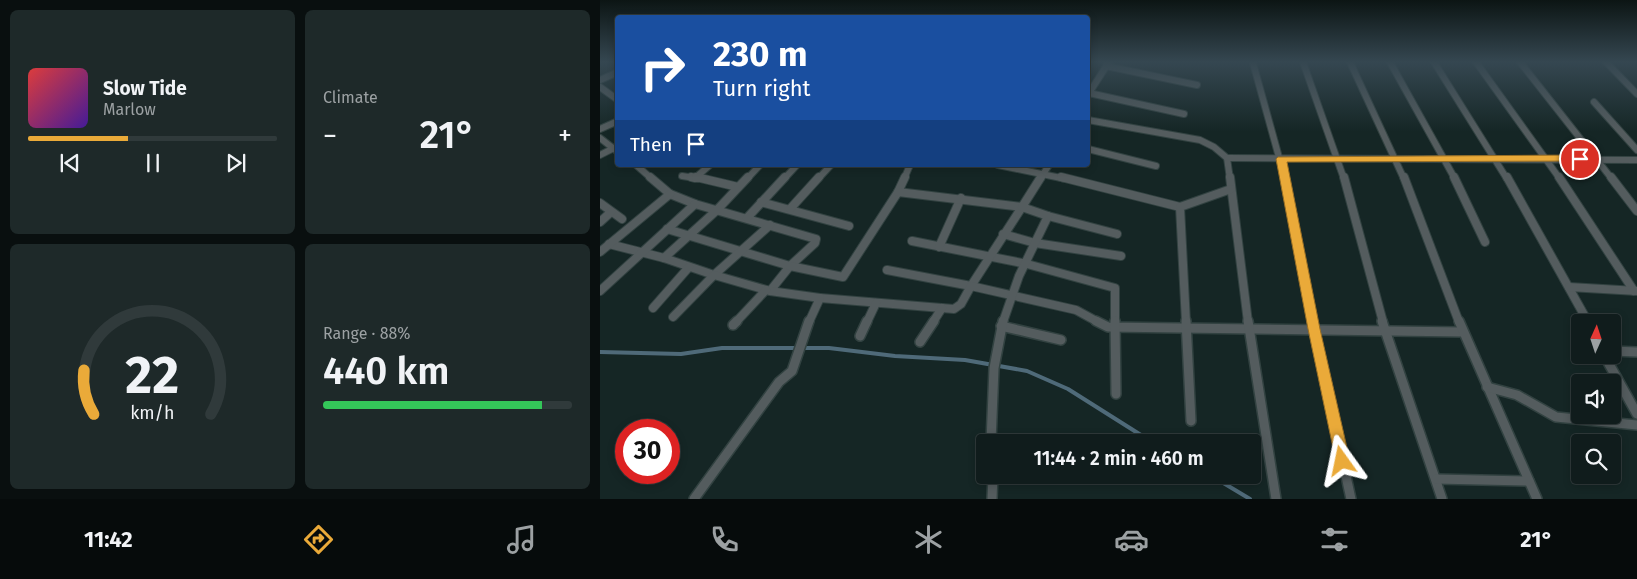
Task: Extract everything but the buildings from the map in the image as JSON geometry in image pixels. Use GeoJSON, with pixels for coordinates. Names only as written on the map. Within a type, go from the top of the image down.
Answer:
{"type":"FeatureCollection","features":[{"type":"Feature","properties":{"kind":"street"},"geometry":{"type":"LineString","coordinates":[[1260,85],[1281,159],[1350,499]]}},
{"type":"Feature","properties":{"kind":"street"},"geometry":{"type":"LineString","coordinates":[[1311,85],[1339,160],[1385,330],[1442,499]]}},
{"type":"Feature","properties":{"kind":"street"},"geometry":{"type":"LineString","coordinates":[[1361,85],[1397,160],[1463,332],[1537,499]]}},
{"type":"Feature","properties":{"kind":"street"},"geometry":{"type":"LineString","coordinates":[[1403,85],[1446,160],[1484,242]]}},
{"type":"Feature","properties":{"kind":"street"},"geometry":{"type":"LineString","coordinates":[[1449,85],[1498,160],[1584,314]]}},
{"type":"Feature","properties":{"kind":"street"},"geometry":{"type":"LineString","coordinates":[[1493,85],[1547,159],[1636,291]]}},
{"type":"Feature","properties":{"kind":"street"},"geometry":{"type":"LineString","coordinates":[[1538,85],[1637,211]]}},
{"type":"Feature","properties":{"kind":"street"},"geometry":{"type":"LineString","coordinates":[[600,87],[615,98]]}},
{"type":"Feature","properties":{"kind":"street"},"geometry":{"type":"LineString","coordinates":[[1090,93],[1184,114]]}},
{"type":"Feature","properties":{"kind":"street"},"geometry":{"type":"LineString","coordinates":[[1594,102],[1637,150]]}},
{"type":"Feature","properties":{"kind":"street"},"geometry":{"type":"LineString","coordinates":[[1090,120],[1200,140],[1214,147],[1227,158],[1637,160]]}},
{"type":"Feature","properties":{"kind":"street"},"geometry":{"type":"LineString","coordinates":[[600,129],[615,122]]}},
{"type":"Feature","properties":{"kind":"street"},"geometry":{"type":"LineString","coordinates":[[600,138],[615,148]]}},
{"type":"Feature","properties":{"kind":"street"},"geometry":{"type":"LineString","coordinates":[[600,156],[615,149]]}},
{"type":"Feature","properties":{"kind":"street"},"geometry":{"type":"LineString","coordinates":[[1090,150],[1156,166]]}},
{"type":"Feature","properties":{"kind":"street"},"geometry":{"type":"LineString","coordinates":[[1227,158],[1249,328],[1276,499]]}},
{"type":"Feature","properties":{"kind":"street"},"geometry":{"type":"LineString","coordinates":[[642,167],[670,194],[695,204],[816,239],[815,243],[733,325]]}},
{"type":"Feature","properties":{"kind":"street"},"geometry":{"type":"LineString","coordinates":[[695,178],[708,167]]}},
{"type":"Feature","properties":{"kind":"street"},"geometry":{"type":"LineString","coordinates":[[664,258],[688,234],[717,210],[758,167]]}},
{"type":"Feature","properties":{"kind":"street"},"geometry":{"type":"LineString","coordinates":[[747,218],[794,167]]}},
{"type":"Feature","properties":{"kind":"street"},"geometry":{"type":"LineString","coordinates":[[790,209],[829,167]]}},
{"type":"Feature","properties":{"kind":"street"},"geometry":{"type":"LineString","coordinates":[[667,229],[790,266],[842,277],[898,192],[909,167]]}},
{"type":"Feature","properties":{"kind":"street"},"geometry":{"type":"LineString","coordinates":[[1010,167],[1044,173],[1180,207],[1231,188]]}},
{"type":"Feature","properties":{"kind":"street"},"geometry":{"type":"LineString","coordinates":[[609,244],[664,258],[714,275],[768,290],[820,298],[942,308],[957,307],[1048,167]]}},
{"type":"Feature","properties":{"kind":"street"},"geometry":{"type":"LineString","coordinates":[[682,176],[738,187]]}},
{"type":"Feature","properties":{"kind":"street"},"geometry":{"type":"LineString","coordinates":[[898,192],[1022,206],[1048,216],[1117,234]]}},
{"type":"Feature","properties":{"kind":"street"},"geometry":{"type":"LineString","coordinates":[[600,252],[670,194]]}},
{"type":"Feature","properties":{"kind":"street"},"geometry":{"type":"LineString","coordinates":[[939,247],[961,198]]}},
{"type":"Feature","properties":{"kind":"street"},"geometry":{"type":"LineString","coordinates":[[761,202],[848,226]]}},
{"type":"Feature","properties":{"kind":"street"},"geometry":{"type":"LineString","coordinates":[[600,203],[622,218]]}},
{"type":"Feature","properties":{"kind":"street"},"geometry":{"type":"LineString","coordinates":[[600,290],[695,204]]}},
{"type":"Feature","properties":{"kind":"street"},"geometry":{"type":"LineString","coordinates":[[1180,207],[1191,421]]}},
{"type":"Feature","properties":{"kind":"street"},"geometry":{"type":"LineString","coordinates":[[600,222],[611,212]]}},
{"type":"Feature","properties":{"kind":"street"},"geometry":{"type":"LineString","coordinates":[[991,434],[995,373],[1001,326],[1011,296],[1048,216]]}},
{"type":"Feature","properties":{"kind":"street"},"geometry":{"type":"LineString","coordinates":[[673,317],[714,275],[770,225]]}},
{"type":"Feature","properties":{"kind":"street"},"geometry":{"type":"LineString","coordinates":[[1004,234],[1035,243],[1121,256]]}},
{"type":"Feature","properties":{"kind":"street"},"geometry":{"type":"LineString","coordinates":[[912,241],[988,258],[1026,264],[1116,288],[1116,394]]}},
{"type":"Feature","properties":{"kind":"street"},"geometry":{"type":"LineString","coordinates":[[653,308],[689,266]]}},
{"type":"Feature","properties":{"kind":"street"},"geometry":{"type":"LineString","coordinates":[[887,270],[972,286],[1076,310],[1101,324],[1115,327],[1463,332]]}},
{"type":"Feature","properties":{"kind":"street"},"geometry":{"type":"LineString","coordinates":[[1569,287],[1636,291]]}},
{"type":"Feature","properties":{"kind":"street"},"geometry":{"type":"LineString","coordinates":[[694,499],[778,382],[792,370],[801,342],[820,298]]}},
{"type":"Feature","properties":{"kind":"street"},"geometry":{"type":"LineString","coordinates":[[860,336],[876,303]]}},
{"type":"Feature","properties":{"kind":"street"},"geometry":{"type":"LineString","coordinates":[[920,342],[942,308]]}},
{"type":"Feature","properties":{"kind":"street"},"geometry":{"type":"LineString","coordinates":[[1001,326],[1061,340]]}},
{"type":"Feature","properties":{"kind":"street"},"geometry":{"type":"LineString","coordinates":[[1621,351],[1637,352]]}},
{"type":"Feature","properties":{"kind":"street"},"geometry":{"type":"LineString","coordinates":[[1609,364],[1637,414]]}},
{"type":"Feature","properties":{"kind":"street"},"geometry":{"type":"LineString","coordinates":[[1487,387],[1517,395],[1544,412],[1556,417],[1637,425]]}},
{"type":"Feature","properties":{"kind":"street"},"geometry":{"type":"LineString","coordinates":[[1436,479],[1529,481]]}},
{"type":"Feature","properties":{"kind":"street"},"geometry":{"type":"LineString","coordinates":[[992,484],[992,499]]}},
{"type":"Feature","properties":{"kind":"waterway"},"geometry":{"type":"LineString","coordinates":[[600,352],[681,354],[722,348],[829,348],[895,356],[965,360],[1027,371],[1068,389],[1139,434]]}},
{"type":"Feature","properties":{"kind":"waterway"},"geometry":{"type":"LineString","coordinates":[[1225,484],[1250,499]]}},
{"type":"Feature","properties":{"kind":"route"},"geometry":{"type":"LineString","coordinates":[[1342,461],[1281,159],[1580,159]]}}]}
